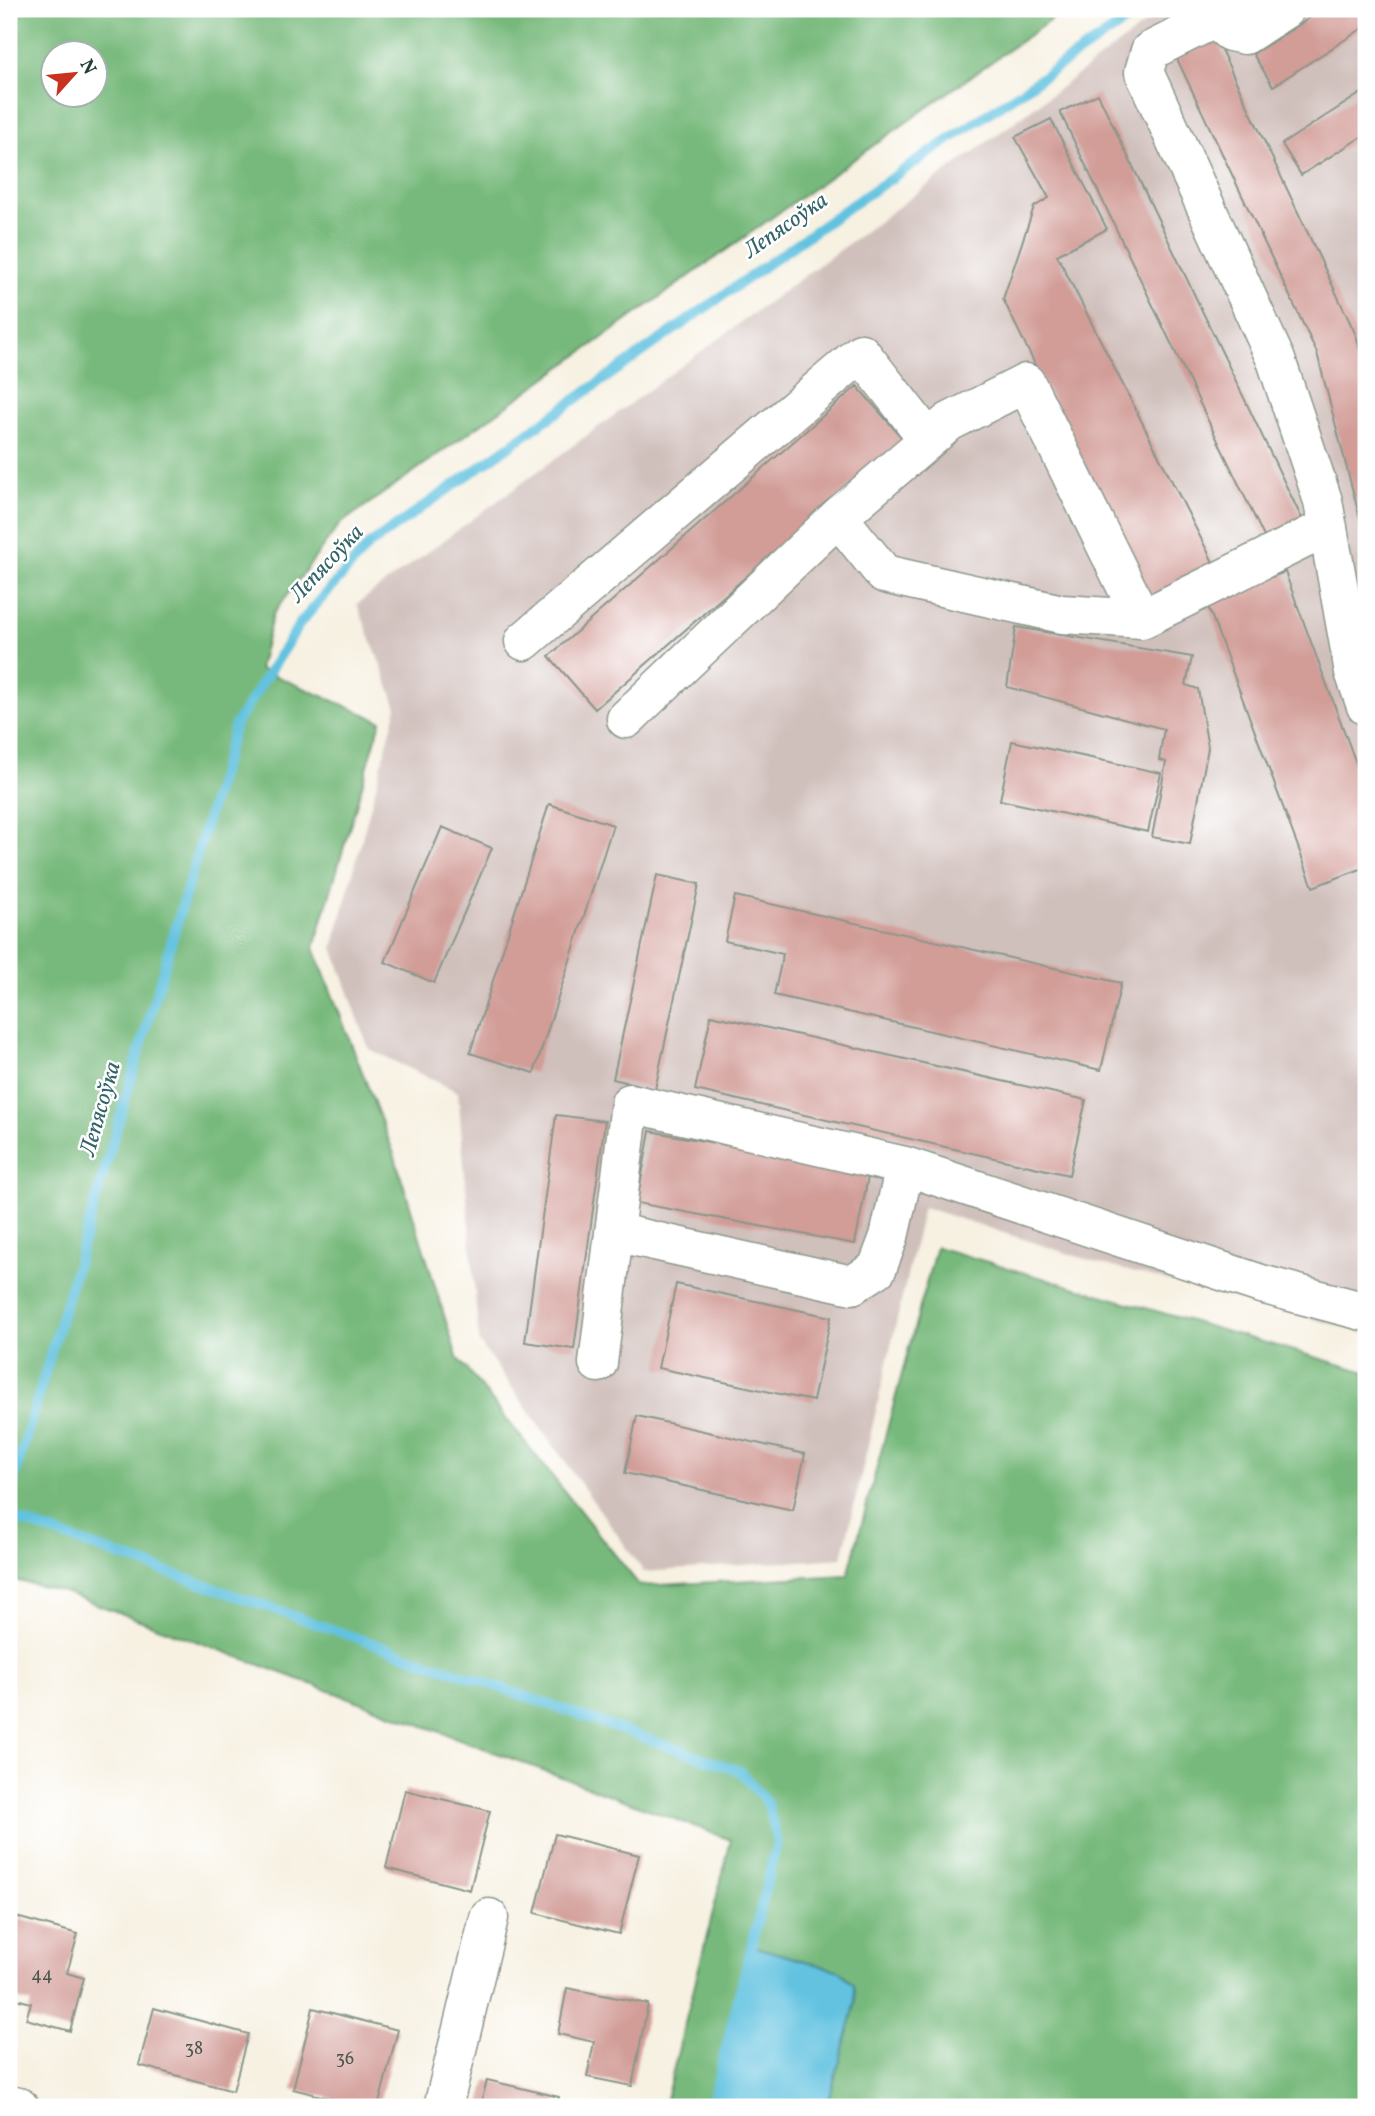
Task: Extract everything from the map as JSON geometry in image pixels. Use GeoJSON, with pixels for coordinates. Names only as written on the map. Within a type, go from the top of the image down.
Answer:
{"type":"FeatureCollection","features":[{"type":"Feature","properties":{"kind":"street"},"geometry":{"type":"LineString","coordinates":[[1285,9],[1245,34],[1230,32],[1214,19],[1150,51],[1144,72],[1276,360],[1323,501],[1354,672],[1366,706]]}},
{"type":"Feature","properties":{"kind":"street"},"geometry":{"type":"LineString","coordinates":[[524,641],[861,353],[928,439]]}},
{"type":"Feature","properties":{"kind":"street"},"geometry":{"type":"LineString","coordinates":[[626,719],[838,517],[928,439],[949,422],[1026,383],[1142,619]]}},
{"type":"Feature","properties":{"kind":"street"},"geometry":{"type":"LineString","coordinates":[[838,517],[884,574],[1062,614],[1142,619],[1328,527]]}},
{"type":"Feature","properties":{"kind":"street"},"geometry":{"type":"LineString","coordinates":[[598,1363],[630,1103],[905,1166],[1261,1284],[1366,1312]]}},
{"type":"Feature","properties":{"kind":"street"},"geometry":{"type":"LineString","coordinates":[[614,1231],[852,1285],[877,1269],[889,1237],[905,1166]]}},
{"type":"Feature","properties":{"kind":"street"},"geometry":{"type":"LineString","coordinates":[[443,2107],[489,1918]]}},
{"type":"Feature","properties":{"kind":"street"},"geometry":{"type":"LineString","coordinates":[[9,2105],[19,2107]]}},
{"type":"Feature","properties":{"kind":"shaded area"},"geometry":{"type":"Polygon","coordinates":[[[1165,9],[1366,9],[1366,1333],[1098,1263],[923,1207],[842,1558],[644,1572],[479,1342],[458,1092],[369,1049],[333,948],[397,707],[357,604],[1165,9]]]}},
{"type":"Feature","properties":{"kind":"green space"},"geometry":{"type":"Polygon","coordinates":[[[9,9],[1066,9],[340,524],[273,614],[259,669],[381,721],[314,948],[394,1154],[457,1357],[640,1586],[848,1575],[936,1247],[1366,1372],[1365,2107],[664,2107],[731,1840],[61,1591],[9,1579],[9,9]]]}},
{"type":"Feature","properties":{"kind":"water"},"geometry":{"type":"Polygon","coordinates":[[[752,1946],[840,1971],[854,1985],[856,2002],[827,2107],[711,2107],[752,1946]]]}},
{"type":"Feature","properties":{"kind":"building"},"geometry":{"type":"Polygon","coordinates":[[[1233,9],[1251,9],[1238,17],[1233,9]]]}},
{"type":"Feature","properties":{"kind":"building"},"geometry":{"type":"Polygon","coordinates":[[[1324,9],[1366,9],[1366,26],[1273,86],[1253,54],[1324,9]]]}},
{"type":"Feature","properties":{"kind":"building"},"geometry":{"type":"Polygon","coordinates":[[[1216,39],[1356,335],[1366,374],[1366,542],[1317,353],[1177,59],[1216,39]]]}},
{"type":"Feature","properties":{"kind":"building"},"geometry":{"type":"Polygon","coordinates":[[[1366,90],[1366,134],[1301,175],[1282,144],[1366,90]]]}},
{"type":"Feature","properties":{"kind":"building"},"geometry":{"type":"Polygon","coordinates":[[[1098,94],[1304,523],[1266,541],[1060,112],[1098,94]]]}},
{"type":"Feature","properties":{"kind":"building"},"geometry":{"type":"Polygon","coordinates":[[[1051,119],[1107,229],[1057,255],[1216,568],[1151,601],[1003,299],[1034,207],[1049,198],[1015,137],[1051,119]]]}},
{"type":"Feature","properties":{"kind":"building"},"geometry":{"type":"Polygon","coordinates":[[[857,386],[903,439],[595,709],[549,656],[857,386]]]}},
{"type":"Feature","properties":{"kind":"building"},"geometry":{"type":"Polygon","coordinates":[[[1285,572],[1366,790],[1366,867],[1313,887],[1206,601],[1285,572]]]}},
{"type":"Feature","properties":{"kind":"building"},"geometry":{"type":"Polygon","coordinates":[[[1016,627],[1192,657],[1186,685],[1198,689],[1208,748],[1190,844],[1152,837],[1166,762],[1159,760],[1164,729],[1007,687],[1016,627]]]}},
{"type":"Feature","properties":{"kind":"building"},"geometry":{"type":"Polygon","coordinates":[[[1012,741],[1161,773],[1148,832],[1000,800],[1012,741]]]}},
{"type":"Feature","properties":{"kind":"building"},"geometry":{"type":"Polygon","coordinates":[[[549,804],[613,825],[534,1073],[470,1053],[549,804]]]}},
{"type":"Feature","properties":{"kind":"building"},"geometry":{"type":"Polygon","coordinates":[[[442,827],[492,848],[434,983],[385,962],[442,827]]]}},
{"type":"Feature","properties":{"kind":"building"},"geometry":{"type":"Polygon","coordinates":[[[657,875],[699,884],[655,1089],[613,1079],[657,875]]]}},
{"type":"Feature","properties":{"kind":"building"},"geometry":{"type":"Polygon","coordinates":[[[735,896],[1121,983],[1101,1070],[774,995],[783,954],[725,941],[735,896]]]}},
{"type":"Feature","properties":{"kind":"building"},"geometry":{"type":"Polygon","coordinates":[[[711,1015],[1086,1100],[1069,1175],[695,1090],[711,1015]]]}},
{"type":"Feature","properties":{"kind":"building"},"geometry":{"type":"Polygon","coordinates":[[[556,1115],[605,1121],[574,1349],[525,1342],[556,1115]]]}},
{"type":"Feature","properties":{"kind":"building"},"geometry":{"type":"Polygon","coordinates":[[[650,1131],[869,1172],[855,1244],[637,1203],[650,1131]]]}},
{"type":"Feature","properties":{"kind":"building"},"geometry":{"type":"Polygon","coordinates":[[[676,1284],[831,1317],[813,1401],[658,1368],[676,1284]]]}},
{"type":"Feature","properties":{"kind":"building"},"geometry":{"type":"Polygon","coordinates":[[[637,1416],[805,1454],[793,1510],[625,1473],[637,1416]]]}},
{"type":"Feature","properties":{"kind":"building"},"geometry":{"type":"Polygon","coordinates":[[[405,1790],[490,1811],[470,1890],[386,1868],[405,1790]]]}},
{"type":"Feature","properties":{"kind":"building"},"geometry":{"type":"Polygon","coordinates":[[[555,1834],[639,1855],[619,1934],[535,1913],[555,1834]]]}},
{"type":"Feature","properties":{"kind":"building"},"geometry":{"type":"Polygon","coordinates":[[[9,1915],[78,1934],[67,1973],[84,1978],[70,2031],[26,2019],[31,2003],[9,1997],[9,1915]]]}},
{"type":"Feature","properties":{"kind":"building"},"geometry":{"type":"Polygon","coordinates":[[[567,1988],[648,2004],[632,2086],[587,2077],[594,2042],[558,2034],[567,1988]]]}},
{"type":"Feature","properties":{"kind":"building"},"geometry":{"type":"Polygon","coordinates":[[[154,2008],[248,2034],[233,2091],[139,2065],[154,2008]]]}},
{"type":"Feature","properties":{"kind":"building"},"geometry":{"type":"Polygon","coordinates":[[[313,2008],[398,2030],[378,2107],[365,2107],[293,2089],[313,2008]]]}},
{"type":"Feature","properties":{"kind":"building"},"geometry":{"type":"Polygon","coordinates":[[[487,2080],[559,2097],[556,2107],[480,2107],[487,2080]]]}},
{"type":"Feature","properties":{"kind":"waterway","name":"Лепясоўка"},"geometry":{"type":"LineString","coordinates":[[9,1496],[235,725],[301,622],[369,545],[850,206],[1144,9]]}},
{"type":"Feature","properties":{"kind":"waterway"},"geometry":{"type":"LineString","coordinates":[[9,1517],[740,1771],[768,1804],[777,1843],[711,2107]]}}]}
